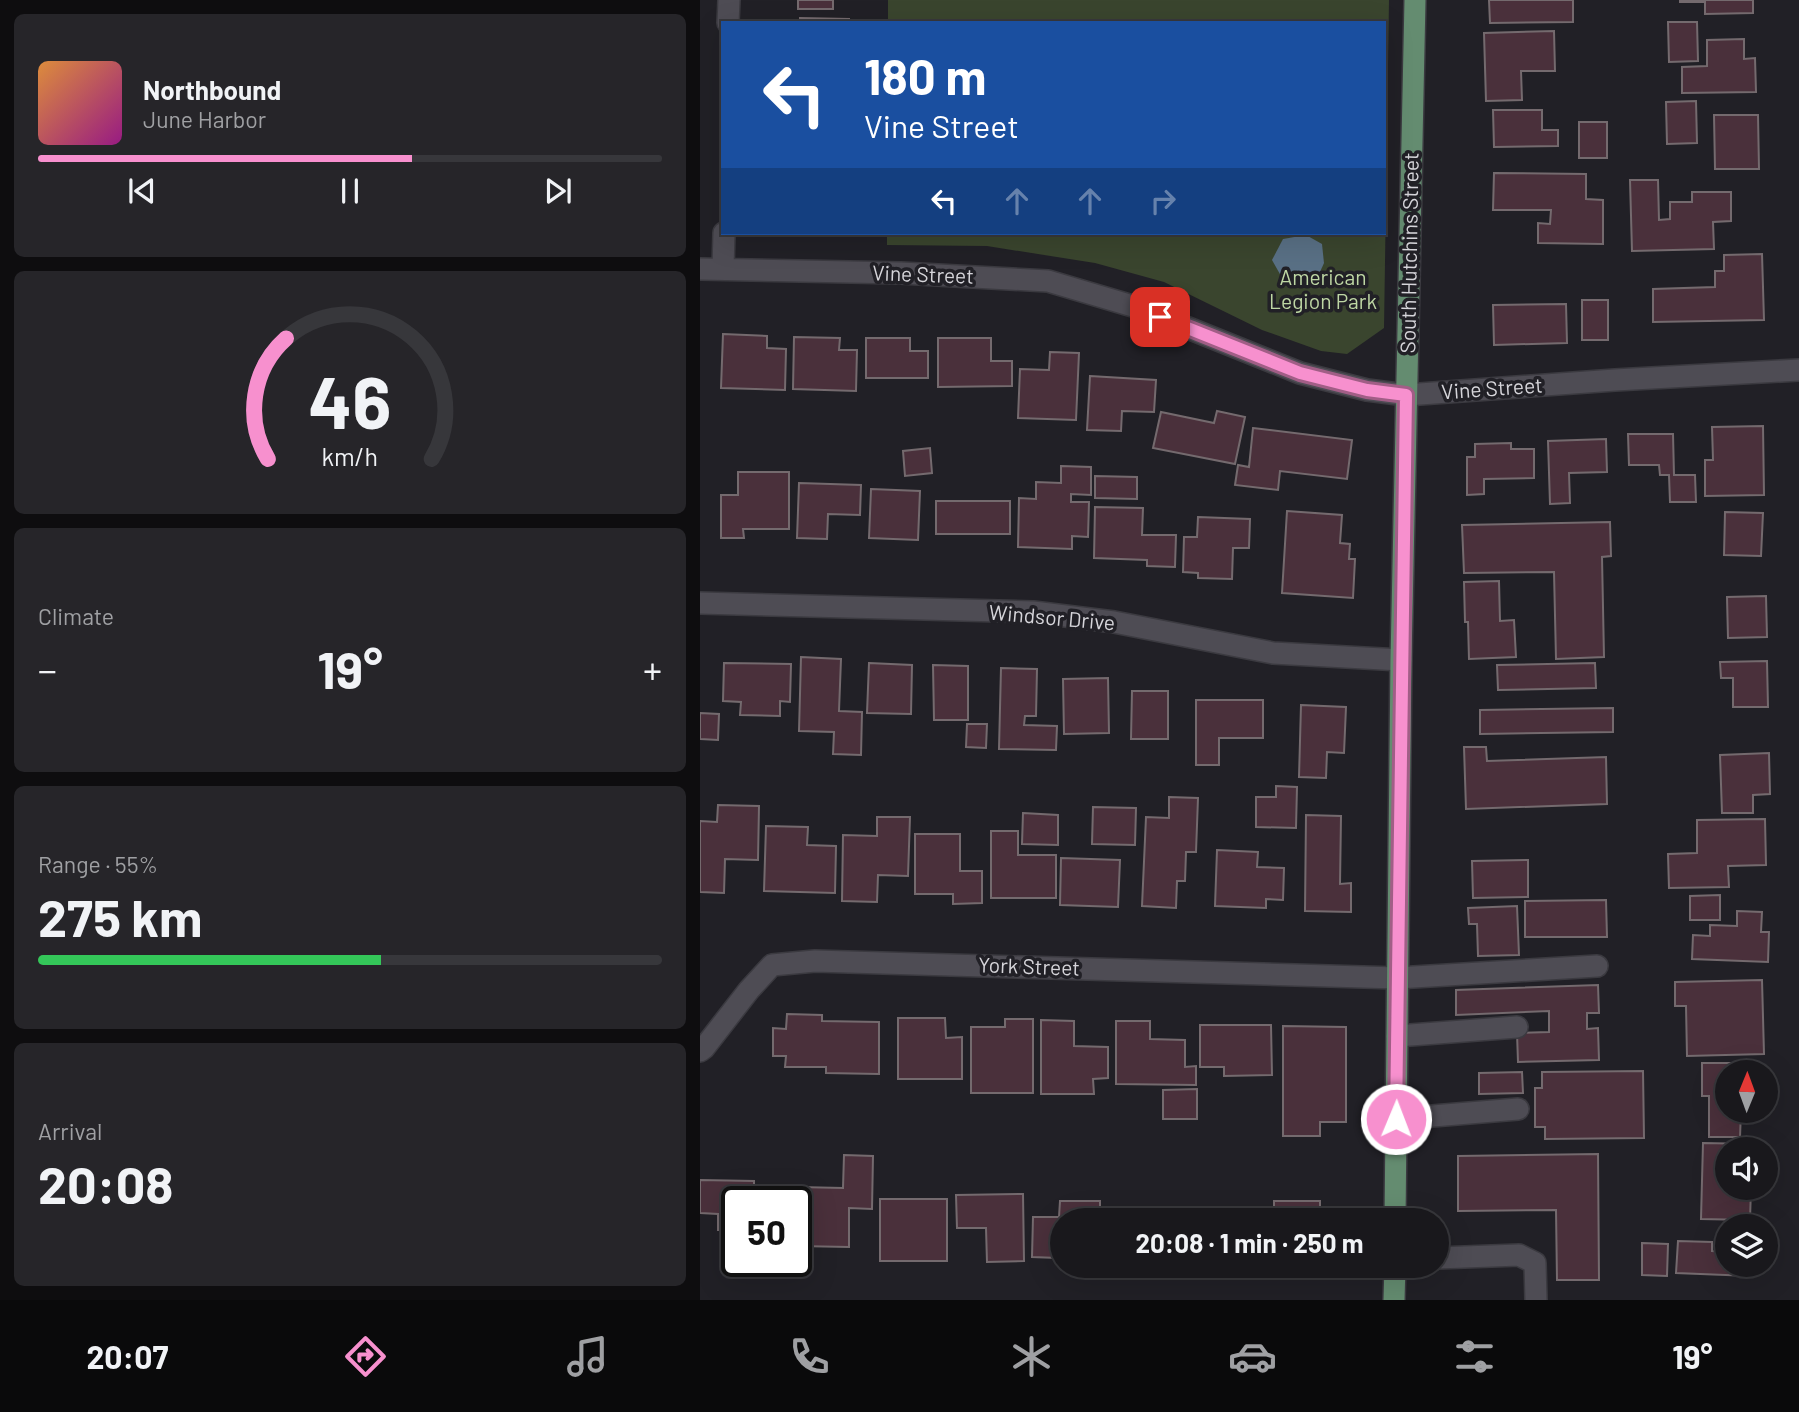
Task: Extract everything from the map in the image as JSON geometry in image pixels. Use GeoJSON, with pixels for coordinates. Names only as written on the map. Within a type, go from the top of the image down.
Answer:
{"type":"FeatureCollection","features":[{"type":"Feature","properties":{"kind":"main road","name":"South Hutchins Street"},"geometry":{"type":"LineString","coordinates":[[1395,1208],[1406,395],[1415,0]]}},
{"type":"Feature","properties":{"kind":"main road"},"geometry":{"type":"LineString","coordinates":[[1394,1300],[1395,1278]]}},
{"type":"Feature","properties":{"kind":"street"},"geometry":{"type":"LineString","coordinates":[[728,21],[729,0]]}},
{"type":"Feature","properties":{"kind":"street"},"geometry":{"type":"LineString","coordinates":[[723,269],[724,235]]}},
{"type":"Feature","properties":{"kind":"street","name":"Vine Street"},"geometry":{"type":"LineString","coordinates":[[700,269],[901,273],[1048,281],[1136,307],[1300,373],[1367,390],[1406,395],[1799,370]]}},
{"type":"Feature","properties":{"kind":"street","name":"Windsor Drive"},"geometry":{"type":"LineString","coordinates":[[700,603],[1033,612],[1115,622],[1273,653],[1402,660]]}},
{"type":"Feature","properties":{"kind":"street","name":"York Street"},"geometry":{"type":"LineString","coordinates":[[700,1051],[772,965],[815,961],[1397,978]]}},
{"type":"Feature","properties":{"kind":"street"},"geometry":{"type":"LineString","coordinates":[[1397,978],[1597,966]]}},
{"type":"Feature","properties":{"kind":"street"},"geometry":{"type":"LineString","coordinates":[[1397,1036],[1517,1027]]}},
{"type":"Feature","properties":{"kind":"street"},"geometry":{"type":"LineString","coordinates":[[1396,1119],[1518,1109]]}},
{"type":"Feature","properties":{"kind":"street"},"geometry":{"type":"LineString","coordinates":[[1449,1258],[1519,1255],[1535,1263],[1536,1300]]}},
{"type":"Feature","properties":{"kind":"green space","name":"American Legion Park"},"geometry":{"type":"Polygon","coordinates":[[[888,0],[1389,0],[1386,197],[1386,21],[888,21],[888,0]]]}},
{"type":"Feature","properties":{"kind":"green space","name":"American Legion Park"},"geometry":{"type":"Polygon","coordinates":[[[887,235],[1385,235],[1384,328],[1347,354],[1321,351],[1262,330],[1164,282],[1095,263],[987,246],[887,245],[887,235]]]}},
{"type":"Feature","properties":{"kind":"water"},"geometry":{"type":"Polygon","coordinates":[[[1306,235],[1322,244],[1324,263],[1316,281],[1285,283],[1272,260],[1283,239],[1306,235]]]}},
{"type":"Feature","properties":{"kind":"building"},"geometry":{"type":"Polygon","coordinates":[[[798,0],[833,0],[833,9],[798,9],[798,0]]]}},
{"type":"Feature","properties":{"kind":"building"},"geometry":{"type":"Polygon","coordinates":[[[1489,0],[1573,0],[1573,22],[1490,23],[1489,0]]]}},
{"type":"Feature","properties":{"kind":"building"},"geometry":{"type":"Polygon","coordinates":[[[1680,0],[1753,0],[1753,13],[1705,14],[1705,2],[1680,0]]]}},
{"type":"Feature","properties":{"kind":"building"},"geometry":{"type":"Polygon","coordinates":[[[800,18],[849,19],[849,21],[800,21],[800,18]]]}},
{"type":"Feature","properties":{"kind":"building"},"geometry":{"type":"Polygon","coordinates":[[[1668,22],[1697,22],[1698,61],[1669,62],[1668,22]]]}},
{"type":"Feature","properties":{"kind":"building"},"geometry":{"type":"Polygon","coordinates":[[[1554,31],[1555,71],[1521,71],[1522,100],[1486,101],[1484,33],[1554,31]]]}},
{"type":"Feature","properties":{"kind":"building"},"geometry":{"type":"Polygon","coordinates":[[[1744,39],[1744,59],[1755,58],[1756,92],[1682,93],[1682,67],[1707,66],[1707,40],[1744,39]]]}},
{"type":"Feature","properties":{"kind":"building"},"geometry":{"type":"Polygon","coordinates":[[[1696,101],[1697,143],[1667,144],[1666,102],[1696,101]]]}},
{"type":"Feature","properties":{"kind":"building"},"geometry":{"type":"Polygon","coordinates":[[[1493,110],[1542,110],[1542,130],[1558,130],[1558,146],[1494,147],[1493,110]]]}},
{"type":"Feature","properties":{"kind":"building"},"geometry":{"type":"Polygon","coordinates":[[[1714,115],[1758,115],[1759,169],[1715,169],[1714,115]]]}},
{"type":"Feature","properties":{"kind":"building"},"geometry":{"type":"Polygon","coordinates":[[[1579,122],[1607,122],[1607,158],[1579,158],[1579,122]]]}},
{"type":"Feature","properties":{"kind":"building"},"geometry":{"type":"Polygon","coordinates":[[[1494,173],[1586,174],[1586,199],[1603,200],[1603,244],[1538,243],[1538,223],[1550,224],[1551,210],[1493,210],[1494,173]]]}},
{"type":"Feature","properties":{"kind":"building"},"geometry":{"type":"Polygon","coordinates":[[[1630,180],[1658,180],[1659,220],[1670,219],[1670,202],[1692,202],[1692,192],[1731,192],[1731,221],[1713,222],[1714,249],[1632,251],[1630,180]]]}},
{"type":"Feature","properties":{"kind":"building"},"geometry":{"type":"Polygon","coordinates":[[[1762,254],[1764,320],[1653,322],[1653,289],[1715,287],[1715,271],[1724,271],[1724,255],[1762,254]]]}},
{"type":"Feature","properties":{"kind":"building"},"geometry":{"type":"Polygon","coordinates":[[[1582,300],[1608,300],[1608,340],[1582,340],[1582,300]]]}},
{"type":"Feature","properties":{"kind":"building"},"geometry":{"type":"Polygon","coordinates":[[[1566,304],[1567,343],[1494,345],[1493,305],[1566,304]]]}},
{"type":"Feature","properties":{"kind":"building"},"geometry":{"type":"Polygon","coordinates":[[[723,334],[767,336],[767,348],[786,349],[785,390],[721,388],[723,334]]]}},
{"type":"Feature","properties":{"kind":"building"},"geometry":{"type":"Polygon","coordinates":[[[794,337],[840,338],[839,350],[857,350],[856,391],[793,389],[794,337]]]}},
{"type":"Feature","properties":{"kind":"building"},"geometry":{"type":"Polygon","coordinates":[[[866,338],[910,338],[910,351],[928,351],[928,378],[866,378],[866,338]]]}},
{"type":"Feature","properties":{"kind":"building"},"geometry":{"type":"Polygon","coordinates":[[[938,338],[991,338],[991,361],[1012,361],[1012,386],[938,387],[938,338]]]}},
{"type":"Feature","properties":{"kind":"building"},"geometry":{"type":"Polygon","coordinates":[[[1050,352],[1079,353],[1076,420],[1018,418],[1020,369],[1049,370],[1050,352]]]}},
{"type":"Feature","properties":{"kind":"building"},"geometry":{"type":"Polygon","coordinates":[[[1090,376],[1156,380],[1154,412],[1122,411],[1121,431],[1087,430],[1090,376]]]}},
{"type":"Feature","properties":{"kind":"building"},"geometry":{"type":"Polygon","coordinates":[[[1217,411],[1245,417],[1235,464],[1153,448],[1161,412],[1214,423],[1217,411]]]}},
{"type":"Feature","properties":{"kind":"building"},"geometry":{"type":"Polygon","coordinates":[[[1763,426],[1764,495],[1705,496],[1705,460],[1713,460],[1712,427],[1763,426]]]}},
{"type":"Feature","properties":{"kind":"building"},"geometry":{"type":"Polygon","coordinates":[[[1253,428],[1352,440],[1347,479],[1280,471],[1278,490],[1235,485],[1238,465],[1249,467],[1253,428]]]}},
{"type":"Feature","properties":{"kind":"building"},"geometry":{"type":"Polygon","coordinates":[[[1628,434],[1673,434],[1674,475],[1695,475],[1696,502],[1670,502],[1669,475],[1660,475],[1659,465],[1629,465],[1628,434]]]}},
{"type":"Feature","properties":{"kind":"building"},"geometry":{"type":"Polygon","coordinates":[[[1606,439],[1607,472],[1569,473],[1570,503],[1550,504],[1548,441],[1606,439]]]}},
{"type":"Feature","properties":{"kind":"building"},"geometry":{"type":"Polygon","coordinates":[[[1511,443],[1511,449],[1534,449],[1534,478],[1484,479],[1484,494],[1467,495],[1467,457],[1475,457],[1475,444],[1511,443]]]}},
{"type":"Feature","properties":{"kind":"building"},"geometry":{"type":"Polygon","coordinates":[[[930,448],[932,473],[905,476],[903,451],[930,448]]]}},
{"type":"Feature","properties":{"kind":"building"},"geometry":{"type":"Polygon","coordinates":[[[1061,466],[1091,467],[1091,495],[1071,494],[1071,502],[1089,502],[1088,537],[1072,536],[1072,549],[1018,547],[1019,498],[1036,499],[1036,482],[1061,483],[1061,466]]]}},
{"type":"Feature","properties":{"kind":"building"},"geometry":{"type":"Polygon","coordinates":[[[738,472],[789,472],[789,529],[743,529],[744,538],[721,538],[721,495],[738,495],[738,472]]]}},
{"type":"Feature","properties":{"kind":"building"},"geometry":{"type":"Polygon","coordinates":[[[1095,476],[1137,477],[1137,499],[1095,498],[1095,476]]]}},
{"type":"Feature","properties":{"kind":"building"},"geometry":{"type":"Polygon","coordinates":[[[799,483],[861,485],[860,515],[828,514],[827,539],[797,538],[799,483]]]}},
{"type":"Feature","properties":{"kind":"building"},"geometry":{"type":"Polygon","coordinates":[[[871,489],[920,491],[918,540],[869,538],[871,489]]]}},
{"type":"Feature","properties":{"kind":"building"},"geometry":{"type":"Polygon","coordinates":[[[936,501],[1010,501],[1010,534],[936,534],[936,501]]]}},
{"type":"Feature","properties":{"kind":"building"},"geometry":{"type":"Polygon","coordinates":[[[1095,507],[1143,508],[1142,535],[1176,535],[1175,567],[1147,566],[1147,560],[1094,558],[1095,507]]]}},
{"type":"Feature","properties":{"kind":"building"},"geometry":{"type":"Polygon","coordinates":[[[1287,511],[1342,515],[1340,543],[1350,544],[1349,559],[1355,559],[1353,598],[1282,593],[1287,511]]]}},
{"type":"Feature","properties":{"kind":"building"},"geometry":{"type":"Polygon","coordinates":[[[1725,512],[1763,513],[1761,556],[1724,555],[1725,512]]]}},
{"type":"Feature","properties":{"kind":"building"},"geometry":{"type":"Polygon","coordinates":[[[1198,517],[1250,519],[1249,548],[1233,548],[1232,579],[1198,578],[1198,573],[1183,572],[1184,537],[1197,537],[1198,517]]]}},
{"type":"Feature","properties":{"kind":"building"},"geometry":{"type":"Polygon","coordinates":[[[1610,522],[1611,556],[1602,557],[1604,657],[1556,659],[1554,572],[1464,573],[1462,525],[1610,522]]]}},
{"type":"Feature","properties":{"kind":"building"},"geometry":{"type":"Polygon","coordinates":[[[1499,581],[1500,621],[1514,620],[1516,657],[1469,659],[1464,582],[1499,581]]]}},
{"type":"Feature","properties":{"kind":"building"},"geometry":{"type":"Polygon","coordinates":[[[1766,596],[1767,637],[1728,638],[1727,597],[1766,596]]]}},
{"type":"Feature","properties":{"kind":"building"},"geometry":{"type":"Polygon","coordinates":[[[801,657],[841,659],[839,711],[862,712],[861,755],[833,754],[834,732],[799,731],[801,657]]]}},
{"type":"Feature","properties":{"kind":"building"},"geometry":{"type":"Polygon","coordinates":[[[1767,661],[1768,707],[1733,707],[1733,678],[1721,678],[1720,662],[1767,661]]]}},
{"type":"Feature","properties":{"kind":"building"},"geometry":{"type":"Polygon","coordinates":[[[724,663],[791,664],[790,702],[780,701],[780,716],[740,715],[741,702],[723,701],[724,663]]]}},
{"type":"Feature","properties":{"kind":"building"},"geometry":{"type":"Polygon","coordinates":[[[869,663],[912,665],[911,714],[867,713],[869,663]]]}},
{"type":"Feature","properties":{"kind":"building"},"geometry":{"type":"Polygon","coordinates":[[[1595,663],[1596,688],[1498,690],[1497,665],[1595,663]]]}},
{"type":"Feature","properties":{"kind":"building"},"geometry":{"type":"Polygon","coordinates":[[[933,665],[968,666],[968,720],[934,720],[933,665]]]}},
{"type":"Feature","properties":{"kind":"building"},"geometry":{"type":"Polygon","coordinates":[[[1001,668],[1037,669],[1036,716],[1025,716],[1024,725],[1057,726],[1056,750],[999,749],[1001,668]]]}},
{"type":"Feature","properties":{"kind":"building"},"geometry":{"type":"Polygon","coordinates":[[[1108,678],[1109,733],[1064,734],[1063,679],[1108,678]]]}},
{"type":"Feature","properties":{"kind":"building"},"geometry":{"type":"Polygon","coordinates":[[[1132,691],[1168,691],[1168,739],[1131,739],[1132,691]]]}},
{"type":"Feature","properties":{"kind":"building"},"geometry":{"type":"Polygon","coordinates":[[[1196,700],[1263,700],[1263,738],[1219,738],[1219,765],[1196,765],[1196,700]]]}},
{"type":"Feature","properties":{"kind":"building"},"geometry":{"type":"Polygon","coordinates":[[[1301,705],[1346,707],[1344,753],[1327,752],[1326,778],[1299,777],[1301,705]]]}},
{"type":"Feature","properties":{"kind":"building"},"geometry":{"type":"Polygon","coordinates":[[[1613,708],[1613,732],[1480,734],[1480,710],[1613,708]]]}},
{"type":"Feature","properties":{"kind":"building"},"geometry":{"type":"Polygon","coordinates":[[[700,713],[719,714],[718,740],[700,739],[700,713]]]}},
{"type":"Feature","properties":{"kind":"building"},"geometry":{"type":"Polygon","coordinates":[[[967,724],[987,724],[986,748],[966,747],[967,724]]]}},
{"type":"Feature","properties":{"kind":"building"},"geometry":{"type":"Polygon","coordinates":[[[1464,747],[1486,747],[1487,761],[1606,757],[1607,804],[1466,809],[1464,747]]]}},
{"type":"Feature","properties":{"kind":"building"},"geometry":{"type":"Polygon","coordinates":[[[1769,753],[1770,794],[1753,795],[1753,813],[1722,813],[1720,755],[1769,753]]]}},
{"type":"Feature","properties":{"kind":"building"},"geometry":{"type":"Polygon","coordinates":[[[1276,786],[1297,787],[1296,828],[1256,827],[1256,797],[1276,797],[1276,786]]]}},
{"type":"Feature","properties":{"kind":"building"},"geometry":{"type":"Polygon","coordinates":[[[1169,797],[1198,798],[1196,852],[1186,852],[1185,881],[1177,881],[1176,908],[1142,906],[1146,817],[1169,818],[1169,797]]]}},
{"type":"Feature","properties":{"kind":"building"},"geometry":{"type":"Polygon","coordinates":[[[718,805],[759,806],[758,860],[725,859],[724,893],[700,892],[700,821],[717,822],[718,805]]]}},
{"type":"Feature","properties":{"kind":"building"},"geometry":{"type":"Polygon","coordinates":[[[1093,807],[1136,808],[1135,845],[1092,844],[1093,807]]]}},
{"type":"Feature","properties":{"kind":"building"},"geometry":{"type":"Polygon","coordinates":[[[1023,813],[1058,815],[1058,845],[1022,844],[1023,813]]]}},
{"type":"Feature","properties":{"kind":"building"},"geometry":{"type":"Polygon","coordinates":[[[1306,815],[1341,816],[1340,884],[1351,883],[1351,912],[1305,911],[1306,815]]]}},
{"type":"Feature","properties":{"kind":"building"},"geometry":{"type":"Polygon","coordinates":[[[877,817],[910,817],[908,876],[878,875],[877,902],[842,901],[843,835],[877,836],[877,817]]]}},
{"type":"Feature","properties":{"kind":"building"},"geometry":{"type":"Polygon","coordinates":[[[1765,819],[1766,865],[1728,866],[1729,887],[1669,888],[1668,854],[1697,853],[1697,820],[1765,819]]]}},
{"type":"Feature","properties":{"kind":"building"},"geometry":{"type":"Polygon","coordinates":[[[766,826],[808,827],[807,845],[836,846],[835,893],[764,891],[766,826]]]}},
{"type":"Feature","properties":{"kind":"building"},"geometry":{"type":"Polygon","coordinates":[[[991,831],[1018,831],[1018,855],[1056,855],[1056,898],[991,898],[991,831]]]}},
{"type":"Feature","properties":{"kind":"building"},"geometry":{"type":"Polygon","coordinates":[[[915,834],[960,834],[960,871],[982,871],[982,903],[953,904],[953,894],[915,894],[915,834]]]}},
{"type":"Feature","properties":{"kind":"building"},"geometry":{"type":"Polygon","coordinates":[[[1217,850],[1258,852],[1257,867],[1284,868],[1283,900],[1266,899],[1266,908],[1215,906],[1217,850]]]}},
{"type":"Feature","properties":{"kind":"building"},"geometry":{"type":"Polygon","coordinates":[[[1061,858],[1120,860],[1118,907],[1060,905],[1061,858]]]}},
{"type":"Feature","properties":{"kind":"building"},"geometry":{"type":"Polygon","coordinates":[[[1528,860],[1528,897],[1473,898],[1472,861],[1528,860]]]}},
{"type":"Feature","properties":{"kind":"building"},"geometry":{"type":"Polygon","coordinates":[[[1720,895],[1720,920],[1690,920],[1690,896],[1720,895]]]}},
{"type":"Feature","properties":{"kind":"building"},"geometry":{"type":"Polygon","coordinates":[[[1606,900],[1607,937],[1525,937],[1525,901],[1606,900]]]}},
{"type":"Feature","properties":{"kind":"building"},"geometry":{"type":"Polygon","coordinates":[[[1517,906],[1519,955],[1478,956],[1477,924],[1469,924],[1468,908],[1517,906]]]}},
{"type":"Feature","properties":{"kind":"building"},"geometry":{"type":"Polygon","coordinates":[[[1737,911],[1762,912],[1761,932],[1769,932],[1768,962],[1692,959],[1693,935],[1710,936],[1710,925],[1737,926],[1737,911]]]}},
{"type":"Feature","properties":{"kind":"building"},"geometry":{"type":"Polygon","coordinates":[[[1762,980],[1764,1054],[1687,1056],[1686,1006],[1675,1006],[1675,982],[1762,980]]]}},
{"type":"Feature","properties":{"kind":"building"},"geometry":{"type":"Polygon","coordinates":[[[1598,985],[1599,1013],[1587,1013],[1587,1029],[1598,1028],[1599,1060],[1518,1062],[1517,1033],[1549,1032],[1549,1011],[1456,1015],[1456,990],[1598,985]]]}},
{"type":"Feature","properties":{"kind":"building"},"geometry":{"type":"Polygon","coordinates":[[[787,1014],[822,1015],[822,1021],[879,1022],[879,1074],[826,1073],[826,1067],[785,1067],[786,1056],[773,1056],[773,1028],[786,1029],[787,1014]]]}},
{"type":"Feature","properties":{"kind":"building"},"geometry":{"type":"Polygon","coordinates":[[[898,1018],[945,1018],[946,1038],[962,1037],[962,1079],[898,1079],[898,1018]]]}},
{"type":"Feature","properties":{"kind":"building"},"geometry":{"type":"Polygon","coordinates":[[[1005,1019],[1033,1019],[1033,1093],[971,1093],[971,1027],[1005,1027],[1005,1019]]]}},
{"type":"Feature","properties":{"kind":"building"},"geometry":{"type":"Polygon","coordinates":[[[1041,1020],[1074,1021],[1074,1046],[1108,1047],[1108,1078],[1093,1079],[1094,1094],[1041,1094],[1041,1020]]]}},
{"type":"Feature","properties":{"kind":"building"},"geometry":{"type":"Polygon","coordinates":[[[1116,1021],[1150,1021],[1150,1039],[1185,1040],[1185,1067],[1196,1066],[1196,1085],[1116,1084],[1116,1021]]]}},
{"type":"Feature","properties":{"kind":"building"},"geometry":{"type":"Polygon","coordinates":[[[1200,1025],[1271,1025],[1272,1075],[1224,1076],[1224,1067],[1200,1067],[1200,1025]]]}},
{"type":"Feature","properties":{"kind":"building"},"geometry":{"type":"Polygon","coordinates":[[[1283,1026],[1346,1027],[1346,1122],[1320,1122],[1320,1136],[1283,1136],[1283,1026]]]}},
{"type":"Feature","properties":{"kind":"building"},"geometry":{"type":"Polygon","coordinates":[[[1702,1063],[1715,1063],[1715,1124],[1740,1124],[1740,1137],[1709,1137],[1709,1096],[1702,1096],[1702,1063]]]}},
{"type":"Feature","properties":{"kind":"building"},"geometry":{"type":"Polygon","coordinates":[[[1643,1071],[1644,1138],[1545,1139],[1545,1127],[1535,1127],[1535,1088],[1542,1088],[1542,1072],[1643,1071]]]}},
{"type":"Feature","properties":{"kind":"building"},"geometry":{"type":"Polygon","coordinates":[[[1522,1072],[1523,1093],[1479,1094],[1479,1073],[1522,1072]]]}},
{"type":"Feature","properties":{"kind":"building"},"geometry":{"type":"Polygon","coordinates":[[[1197,1089],[1197,1119],[1163,1119],[1163,1090],[1197,1089]]]}},
{"type":"Feature","properties":{"kind":"building"},"geometry":{"type":"Polygon","coordinates":[[[1703,1143],[1715,1143],[1715,1200],[1751,1200],[1750,1214],[1715,1214],[1715,1219],[1701,1219],[1703,1143]]]}},
{"type":"Feature","properties":{"kind":"building"},"geometry":{"type":"Polygon","coordinates":[[[1598,1154],[1599,1280],[1557,1280],[1556,1210],[1458,1211],[1458,1156],[1598,1154]]]}},
{"type":"Feature","properties":{"kind":"building"},"geometry":{"type":"Polygon","coordinates":[[[844,1155],[873,1156],[872,1209],[849,1208],[849,1247],[812,1246],[812,1187],[843,1188],[844,1155]]]}},
{"type":"Feature","properties":{"kind":"building"},"geometry":{"type":"Polygon","coordinates":[[[700,1180],[754,1181],[754,1186],[721,1186],[721,1230],[718,1230],[718,1214],[700,1213],[700,1180]]]}},
{"type":"Feature","properties":{"kind":"building"},"geometry":{"type":"Polygon","coordinates":[[[1023,1194],[1024,1261],[987,1262],[986,1228],[957,1228],[956,1195],[1023,1194]]]}},
{"type":"Feature","properties":{"kind":"building"},"geometry":{"type":"Polygon","coordinates":[[[880,1199],[947,1199],[947,1261],[880,1261],[880,1199]]]}},
{"type":"Feature","properties":{"kind":"building"},"geometry":{"type":"Polygon","coordinates":[[[1060,1201],[1100,1201],[1100,1208],[1060,1208],[1060,1201]]]}},
{"type":"Feature","properties":{"kind":"building"},"geometry":{"type":"Polygon","coordinates":[[[1274,1201],[1320,1201],[1320,1208],[1274,1208],[1274,1201]]]}},
{"type":"Feature","properties":{"kind":"building"},"geometry":{"type":"Polygon","coordinates":[[[1033,1217],[1050,1217],[1050,1258],[1032,1257],[1033,1217]]]}},
{"type":"Feature","properties":{"kind":"building"},"geometry":{"type":"Polygon","coordinates":[[[1678,1241],[1712,1242],[1712,1251],[1715,1251],[1715,1275],[1676,1273],[1678,1241]]]}},
{"type":"Feature","properties":{"kind":"building"},"geometry":{"type":"Polygon","coordinates":[[[1642,1243],[1668,1244],[1667,1276],[1642,1275],[1642,1243]]]}},
{"type":"Feature","properties":{"kind":"route"},"geometry":{"type":"LineString","coordinates":[[1160,317],[1300,373],[1367,390],[1406,395],[1396,1119]]}}]}
